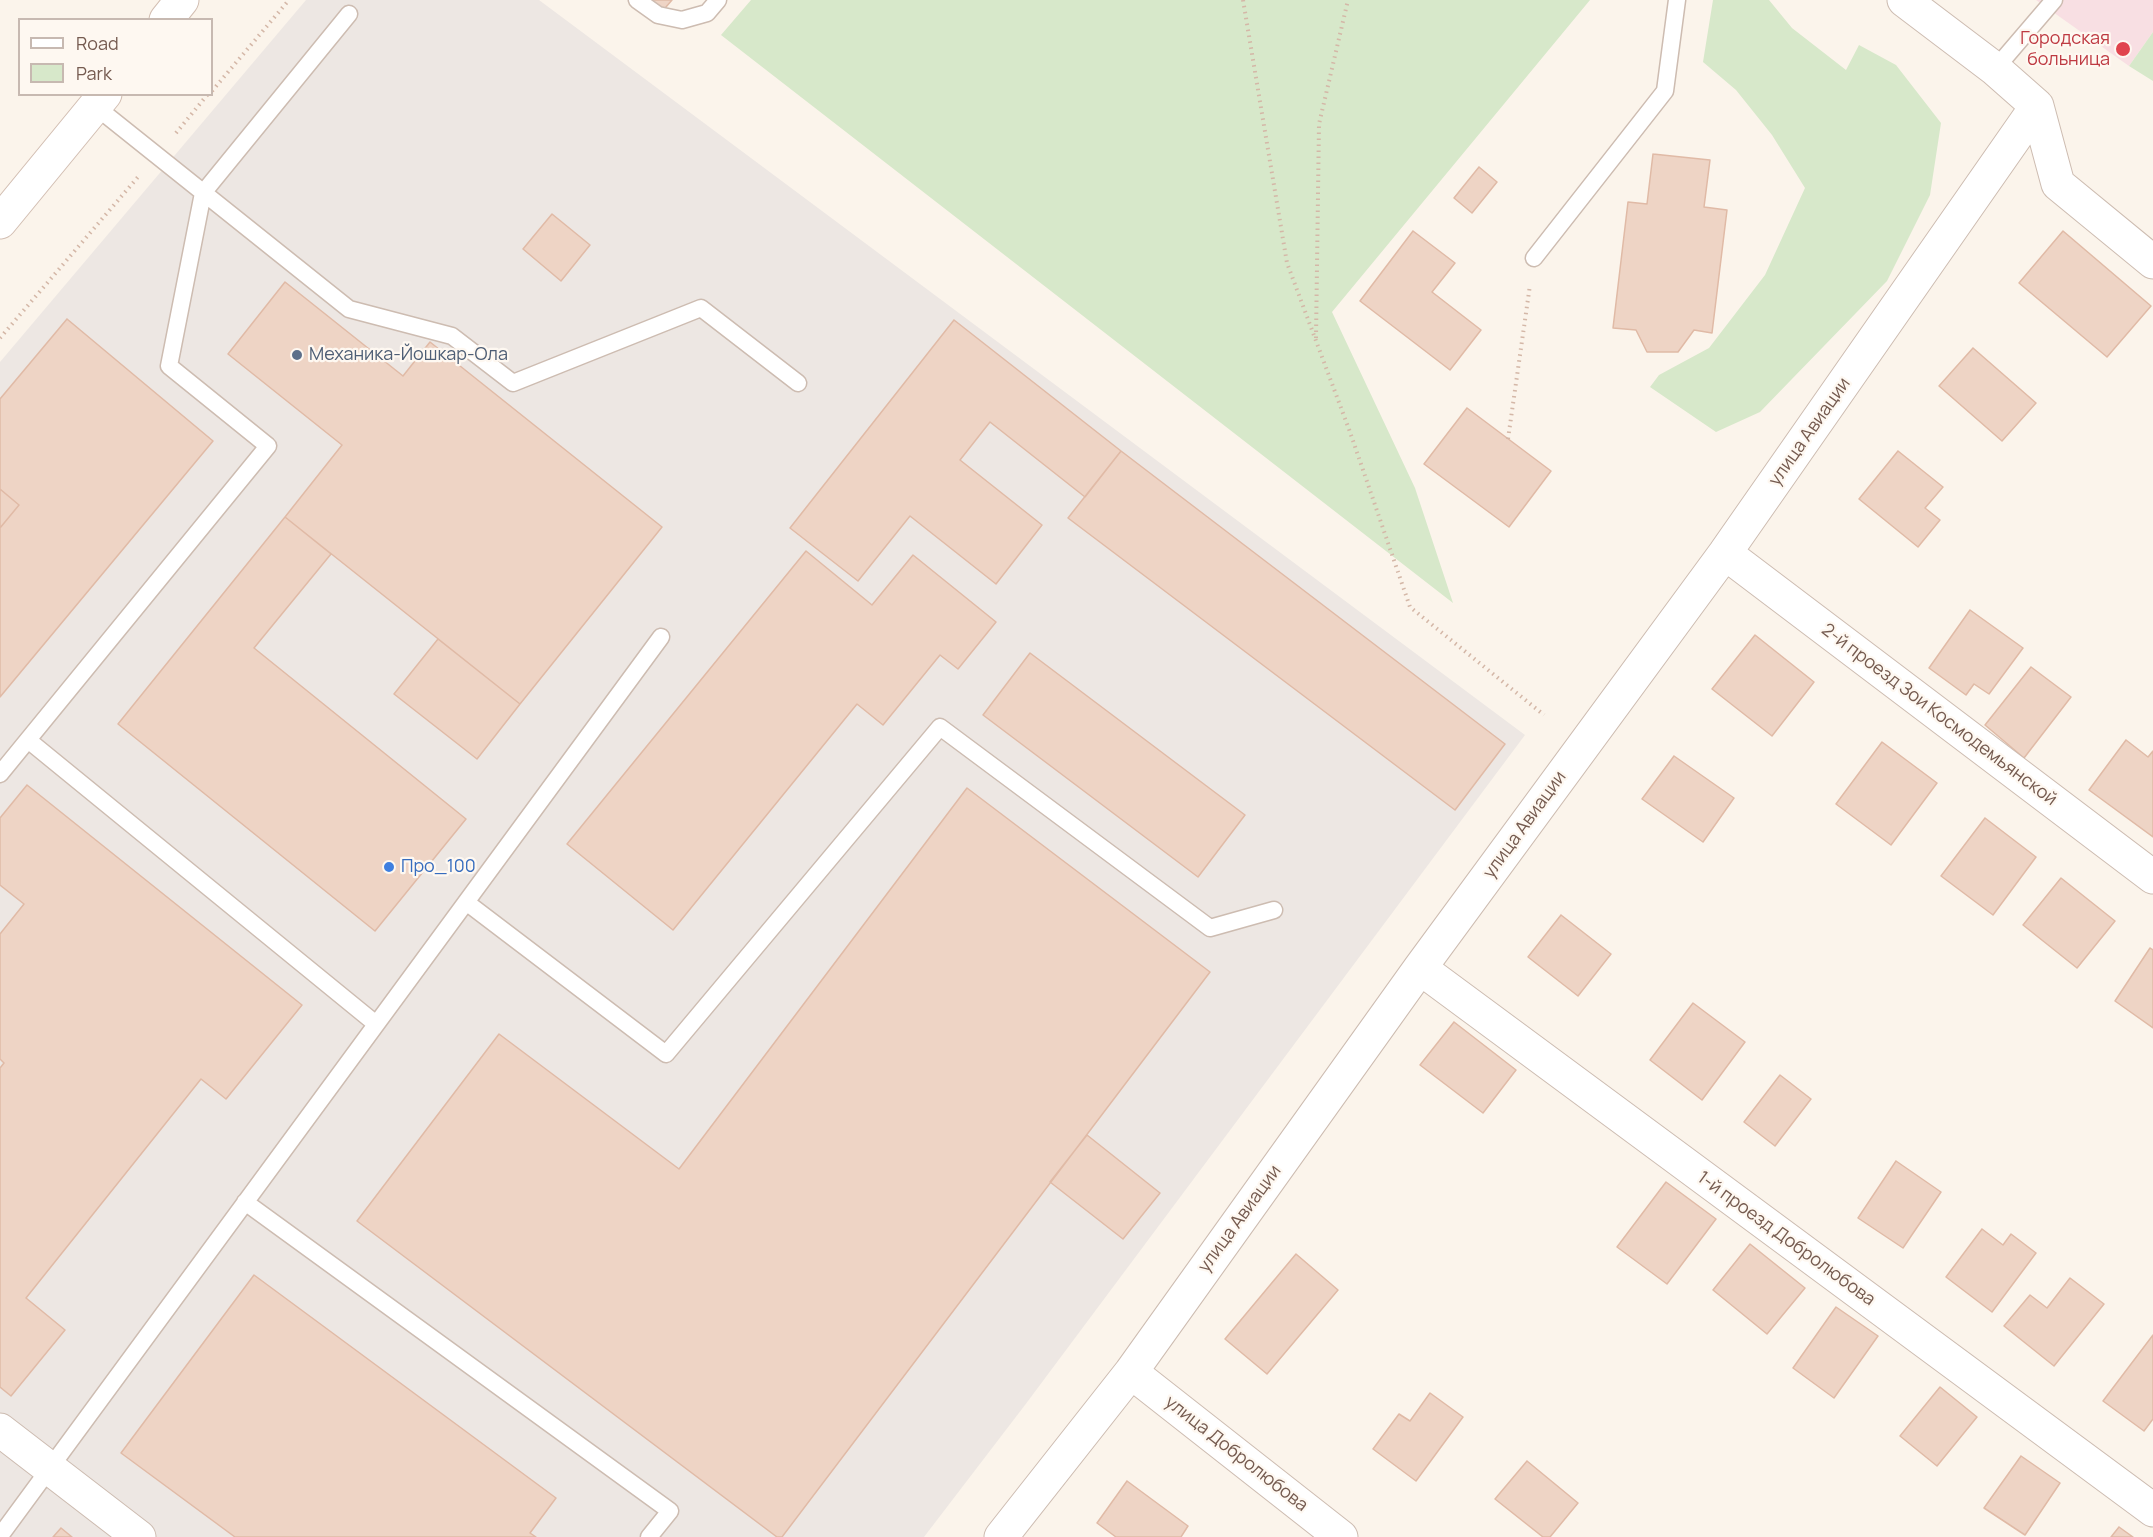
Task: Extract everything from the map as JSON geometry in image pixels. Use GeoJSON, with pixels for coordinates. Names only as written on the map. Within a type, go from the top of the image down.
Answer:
{"type":"FeatureCollection","features":[{"type":"Feature","properties":{"kind":"street"},"geometry":{"type":"LineString","coordinates":[[168,18],[182,0]]}},
{"type":"Feature","properties":{"kind":"street"},"geometry":{"type":"LineString","coordinates":[[1904,0],[1995,69],[2037,106],[2058,184],[2153,262]]}},
{"type":"Feature","properties":{"kind":"street"},"geometry":{"type":"LineString","coordinates":[[0,222],[100,100]]}},
{"type":"Feature","properties":{"kind":"street","name":"улица Авиации"},"geometry":{"type":"LineString","coordinates":[[1001,1537],[1131,1372],[1420,968],[1725,552],[2037,106]]}},
{"type":"Feature","properties":{"kind":"street","name":"2-й проезд Зои Космодемьянской"},"geometry":{"type":"LineString","coordinates":[[1725,552],[2153,878]]}},
{"type":"Feature","properties":{"kind":"street","name":"1-й проезд Добролюбова"},"geometry":{"type":"LineString","coordinates":[[1420,968],[2153,1510]]}},
{"type":"Feature","properties":{"kind":"street","name":"улица Добролюбова"},"geometry":{"type":"LineString","coordinates":[[1131,1372],[1341,1537]]}},
{"type":"Feature","properties":{"kind":"street"},"geometry":{"type":"LineString","coordinates":[[0,1430],[139,1537]]}},
{"type":"Feature","properties":{"kind":"lane"},"geometry":{"type":"LineString","coordinates":[[637,0],[658,15],[682,20],[708,13],[718,0]]}},
{"type":"Feature","properties":{"kind":"lane"},"geometry":{"type":"LineString","coordinates":[[1534,258],[1665,91],[1677,0]]}},
{"type":"Feature","properties":{"kind":"lane"},"geometry":{"type":"LineString","coordinates":[[1995,69],[2054,0]]}},
{"type":"Feature","properties":{"kind":"lane"},"geometry":{"type":"LineString","coordinates":[[0,774],[268,446],[170,366],[204,193],[349,14]]}},
{"type":"Feature","properties":{"kind":"lane"},"geometry":{"type":"LineString","coordinates":[[100,100],[156,156],[349,309],[452,336],[513,382],[701,308],[798,384]]}},
{"type":"Feature","properties":{"kind":"lane"},"geometry":{"type":"LineString","coordinates":[[0,1536],[661,638]]}},
{"type":"Feature","properties":{"kind":"lane"},"geometry":{"type":"LineString","coordinates":[[466,903],[666,1054],[940,727],[1210,928],[1274,910]]}},
{"type":"Feature","properties":{"kind":"lane"},"geometry":{"type":"LineString","coordinates":[[28,740],[376,1024]]}},
{"type":"Feature","properties":{"kind":"lane"},"geometry":{"type":"LineString","coordinates":[[245,1202],[670,1511],[649,1537]]}},
{"type":"Feature","properties":{"kind":"path"},"geometry":{"type":"LineString","coordinates":[[213,90],[289,0]]}},
{"type":"Feature","properties":{"kind":"path"},"geometry":{"type":"LineString","coordinates":[[1243,0],[1287,263],[1350,432],[1410,607],[1544,715]]}},
{"type":"Feature","properties":{"kind":"path"},"geometry":{"type":"LineString","coordinates":[[1316,342],[1319,124],[1348,0]]}},
{"type":"Feature","properties":{"kind":"path"},"geometry":{"type":"LineString","coordinates":[[0,338],[206,96]]}},
{"type":"Feature","properties":{"kind":"path"},"geometry":{"type":"LineString","coordinates":[[1509,439],[1534,258]]}},
{"type":"Feature","properties":{"kind":"shaded area"},"geometry":{"type":"Polygon","coordinates":[[[306,0],[539,0],[1525,735],[924,1537],[0,1537],[0,362],[306,0]]]}},
{"type":"Feature","properties":{"kind":"shaded area","name":"Городская больница"},"geometry":{"type":"Polygon","coordinates":[[[2036,0],[2153,0],[2153,32],[2129,66],[2036,0]]]}},
{"type":"Feature","properties":{"kind":"green space"},"geometry":{"type":"Polygon","coordinates":[[[751,0],[1590,0],[1332,312],[1415,488],[1453,603],[721,35],[751,0]]]}},
{"type":"Feature","properties":{"kind":"green space"},"geometry":{"type":"Polygon","coordinates":[[[1713,0],[1769,0],[1792,28],[1846,70],[1859,45],[1896,65],[1941,123],[1930,195],[1887,281],[1760,412],[1716,432],[1650,387],[1659,375],[1709,348],[1765,275],[1805,188],[1772,135],[1736,90],[1703,62],[1713,0]]]}},
{"type":"Feature","properties":{"kind":"green space"},"geometry":{"type":"Polygon","coordinates":[[[2153,32],[2153,81],[2129,66],[2153,32]]]}},
{"type":"Feature","properties":{"kind":"building"},"geometry":{"type":"Polygon","coordinates":[[[644,0],[672,0],[660,14],[644,0]]]}},
{"type":"Feature","properties":{"kind":"building"},"geometry":{"type":"Polygon","coordinates":[[[1653,154],[1710,160],[1704,207],[1727,210],[1712,333],[1694,330],[1678,352],[1647,352],[1636,330],[1613,328],[1628,202],[1647,204],[1653,154]]]}},
{"type":"Feature","properties":{"kind":"building"},"geometry":{"type":"Polygon","coordinates":[[[1479,167],[1497,182],[1472,213],[1454,198],[1479,167]]]}},
{"type":"Feature","properties":{"kind":"building"},"geometry":{"type":"Polygon","coordinates":[[[552,214],[590,245],[561,281],[523,249],[552,214]]]}},
{"type":"Feature","properties":{"kind":"building"},"geometry":{"type":"Polygon","coordinates":[[[1413,231],[1455,263],[1432,292],[1481,330],[1450,370],[1360,301],[1413,231]]]}},
{"type":"Feature","properties":{"kind":"building"},"geometry":{"type":"Polygon","coordinates":[[[2063,231],[2151,306],[2107,357],[2019,283],[2063,231]]]}},
{"type":"Feature","properties":{"kind":"building"},"geometry":{"type":"Polygon","coordinates":[[[285,282],[403,376],[430,342],[662,527],[520,704],[285,517],[342,445],[228,354],[285,282]]]}},
{"type":"Feature","properties":{"kind":"building"},"geometry":{"type":"Polygon","coordinates":[[[67,319],[213,441],[0,697],[0,528],[19,505],[0,489],[0,399],[67,319]]]}},
{"type":"Feature","properties":{"kind":"building"},"geometry":{"type":"Polygon","coordinates":[[[954,320],[1121,451],[1085,497],[990,422],[960,460],[1042,525],[996,584],[910,516],[858,581],[790,528],[954,320]]]}},
{"type":"Feature","properties":{"kind":"building"},"geometry":{"type":"Polygon","coordinates":[[[1973,348],[2036,403],[2002,441],[1939,386],[1973,348]]]}},
{"type":"Feature","properties":{"kind":"building"},"geometry":{"type":"Polygon","coordinates":[[[1467,408],[1551,471],[1509,527],[1424,464],[1467,408]]]}},
{"type":"Feature","properties":{"kind":"building"},"geometry":{"type":"Polygon","coordinates":[[[1121,451],[1505,744],[1455,810],[1068,518],[1121,451]]]}},
{"type":"Feature","properties":{"kind":"building"},"geometry":{"type":"Polygon","coordinates":[[[1898,451],[1943,487],[1925,508],[1940,520],[1918,547],[1859,499],[1898,451]]]}},
{"type":"Feature","properties":{"kind":"building"},"geometry":{"type":"Polygon","coordinates":[[[0,489],[19,505],[0,528],[0,489]]]}},
{"type":"Feature","properties":{"kind":"building"},"geometry":{"type":"Polygon","coordinates":[[[285,517],[331,554],[254,648],[466,819],[375,931],[118,724],[285,517]]]}},
{"type":"Feature","properties":{"kind":"building"},"geometry":{"type":"Polygon","coordinates":[[[806,551],[872,605],[913,555],[996,622],[958,669],[940,655],[883,725],[857,704],[673,930],[567,844],[806,551]]]}},
{"type":"Feature","properties":{"kind":"building"},"geometry":{"type":"Polygon","coordinates":[[[1970,610],[2023,648],[1989,694],[1974,684],[1966,695],[1929,668],[1970,610]]]}},
{"type":"Feature","properties":{"kind":"building"},"geometry":{"type":"Polygon","coordinates":[[[1755,635],[1814,682],[1772,736],[1712,689],[1755,635]]]}},
{"type":"Feature","properties":{"kind":"building"},"geometry":{"type":"Polygon","coordinates":[[[438,639],[520,704],[477,759],[394,694],[438,639]]]}},
{"type":"Feature","properties":{"kind":"building"},"geometry":{"type":"Polygon","coordinates":[[[1030,653],[1245,815],[1198,877],[983,715],[1030,653]]]}},
{"type":"Feature","properties":{"kind":"building"},"geometry":{"type":"Polygon","coordinates":[[[2031,667],[2071,697],[2024,758],[1985,725],[2031,667]]]}},
{"type":"Feature","properties":{"kind":"building"},"geometry":{"type":"Polygon","coordinates":[[[2126,740],[2148,757],[2153,751],[2153,837],[2089,790],[2126,740]]]}},
{"type":"Feature","properties":{"kind":"building"},"geometry":{"type":"Polygon","coordinates":[[[1882,742],[1937,783],[1891,845],[1836,804],[1882,742]]]}},
{"type":"Feature","properties":{"kind":"building"},"geometry":{"type":"Polygon","coordinates":[[[1674,756],[1734,798],[1703,842],[1642,799],[1674,756]]]}},
{"type":"Feature","properties":{"kind":"building"},"geometry":{"type":"Polygon","coordinates":[[[27,785],[302,1005],[226,1099],[201,1079],[26,1298],[65,1330],[11,1396],[0,1387],[0,1068],[4,1063],[0,1059],[0,934],[24,904],[0,885],[0,818],[27,785]]]}},
{"type":"Feature","properties":{"kind":"building"},"geometry":{"type":"Polygon","coordinates":[[[967,788],[1210,972],[782,1537],[777,1537],[357,1221],[499,1034],[679,1169],[967,788]]]}},
{"type":"Feature","properties":{"kind":"building"},"geometry":{"type":"Polygon","coordinates":[[[1985,818],[2036,857],[1993,915],[1941,876],[1985,818]]]}},
{"type":"Feature","properties":{"kind":"building"},"geometry":{"type":"Polygon","coordinates":[[[2061,878],[2115,921],[2077,968],[2023,925],[2061,878]]]}},
{"type":"Feature","properties":{"kind":"building"},"geometry":{"type":"Polygon","coordinates":[[[1561,915],[1611,954],[1578,996],[1528,957],[1561,915]]]}},
{"type":"Feature","properties":{"kind":"building"},"geometry":{"type":"Polygon","coordinates":[[[2150,948],[2153,950],[2153,1028],[2115,1001],[2150,948]]]}},
{"type":"Feature","properties":{"kind":"building"},"geometry":{"type":"Polygon","coordinates":[[[1693,1003],[1745,1042],[1702,1100],[1650,1060],[1693,1003]]]}},
{"type":"Feature","properties":{"kind":"building"},"geometry":{"type":"Polygon","coordinates":[[[1454,1022],[1516,1070],[1483,1113],[1420,1065],[1454,1022]]]}},
{"type":"Feature","properties":{"kind":"building"},"geometry":{"type":"Polygon","coordinates":[[[1780,1075],[1811,1099],[1775,1146],[1744,1122],[1780,1075]]]}},
{"type":"Feature","properties":{"kind":"building"},"geometry":{"type":"Polygon","coordinates":[[[1087,1135],[1160,1193],[1123,1239],[1050,1182],[1087,1135]]]}},
{"type":"Feature","properties":{"kind":"building"},"geometry":{"type":"Polygon","coordinates":[[[1896,1161],[1941,1192],[1903,1248],[1858,1218],[1896,1161]]]}},
{"type":"Feature","properties":{"kind":"building"},"geometry":{"type":"Polygon","coordinates":[[[1666,1182],[1716,1219],[1667,1284],[1617,1247],[1666,1182]]]}},
{"type":"Feature","properties":{"kind":"building"},"geometry":{"type":"Polygon","coordinates":[[[1982,1229],[2003,1245],[2011,1234],[2036,1253],[1992,1312],[1946,1277],[1982,1229]]]}},
{"type":"Feature","properties":{"kind":"building"},"geometry":{"type":"Polygon","coordinates":[[[1750,1244],[1805,1288],[1767,1334],[1713,1290],[1750,1244]]]}},
{"type":"Feature","properties":{"kind":"building"},"geometry":{"type":"Polygon","coordinates":[[[1296,1254],[1338,1290],[1267,1374],[1225,1339],[1296,1254]]]}},
{"type":"Feature","properties":{"kind":"building"},"geometry":{"type":"Polygon","coordinates":[[[254,1275],[556,1498],[530,1533],[536,1537],[235,1537],[121,1453],[254,1275]]]}},
{"type":"Feature","properties":{"kind":"building"},"geometry":{"type":"Polygon","coordinates":[[[2070,1278],[2104,1304],[2054,1366],[2004,1326],[2030,1295],[2047,1308],[2070,1278]]]}},
{"type":"Feature","properties":{"kind":"building"},"geometry":{"type":"Polygon","coordinates":[[[1836,1307],[1878,1336],[1834,1398],[1793,1368],[1836,1307]]]}},
{"type":"Feature","properties":{"kind":"building"},"geometry":{"type":"Polygon","coordinates":[[[2153,1335],[2153,1419],[2144,1431],[2103,1401],[2153,1335]]]}},
{"type":"Feature","properties":{"kind":"building"},"geometry":{"type":"Polygon","coordinates":[[[1940,1387],[1977,1417],[1937,1466],[1900,1436],[1940,1387]]]}},
{"type":"Feature","properties":{"kind":"building"},"geometry":{"type":"Polygon","coordinates":[[[1430,1393],[1463,1417],[1416,1481],[1373,1449],[1399,1414],[1410,1421],[1430,1393]]]}},
{"type":"Feature","properties":{"kind":"building"},"geometry":{"type":"Polygon","coordinates":[[[2021,1456],[2060,1483],[2025,1535],[1984,1508],[2021,1456]]]}},
{"type":"Feature","properties":{"kind":"building"},"geometry":{"type":"Polygon","coordinates":[[[1527,1461],[1578,1503],[1550,1537],[1543,1537],[1495,1499],[1527,1461]]]}},
{"type":"Feature","properties":{"kind":"building"},"geometry":{"type":"Polygon","coordinates":[[[1127,1481],[1188,1526],[1181,1537],[1116,1537],[1097,1523],[1127,1481]]]}},
{"type":"Feature","properties":{"kind":"building"},"geometry":{"type":"Polygon","coordinates":[[[2119,1527],[2133,1537],[2111,1537],[2119,1527]]]}},
{"type":"Feature","properties":{"kind":"building"},"geometry":{"type":"Polygon","coordinates":[[[61,1528],[72,1537],[53,1537],[61,1528]]]}},
{"type":"Feature","properties":{"kind":"place","name":"Городская больница"},"geometry":{"type":"Point","coordinates":[2123,49]}},
{"type":"Feature","properties":{"kind":"place","name":"Механика-Йошкар-Ола"},"geometry":{"type":"Point","coordinates":[297,355]}},
{"type":"Feature","properties":{"kind":"place","name":"Про_100"},"geometry":{"type":"Point","coordinates":[389,867]}}]}
